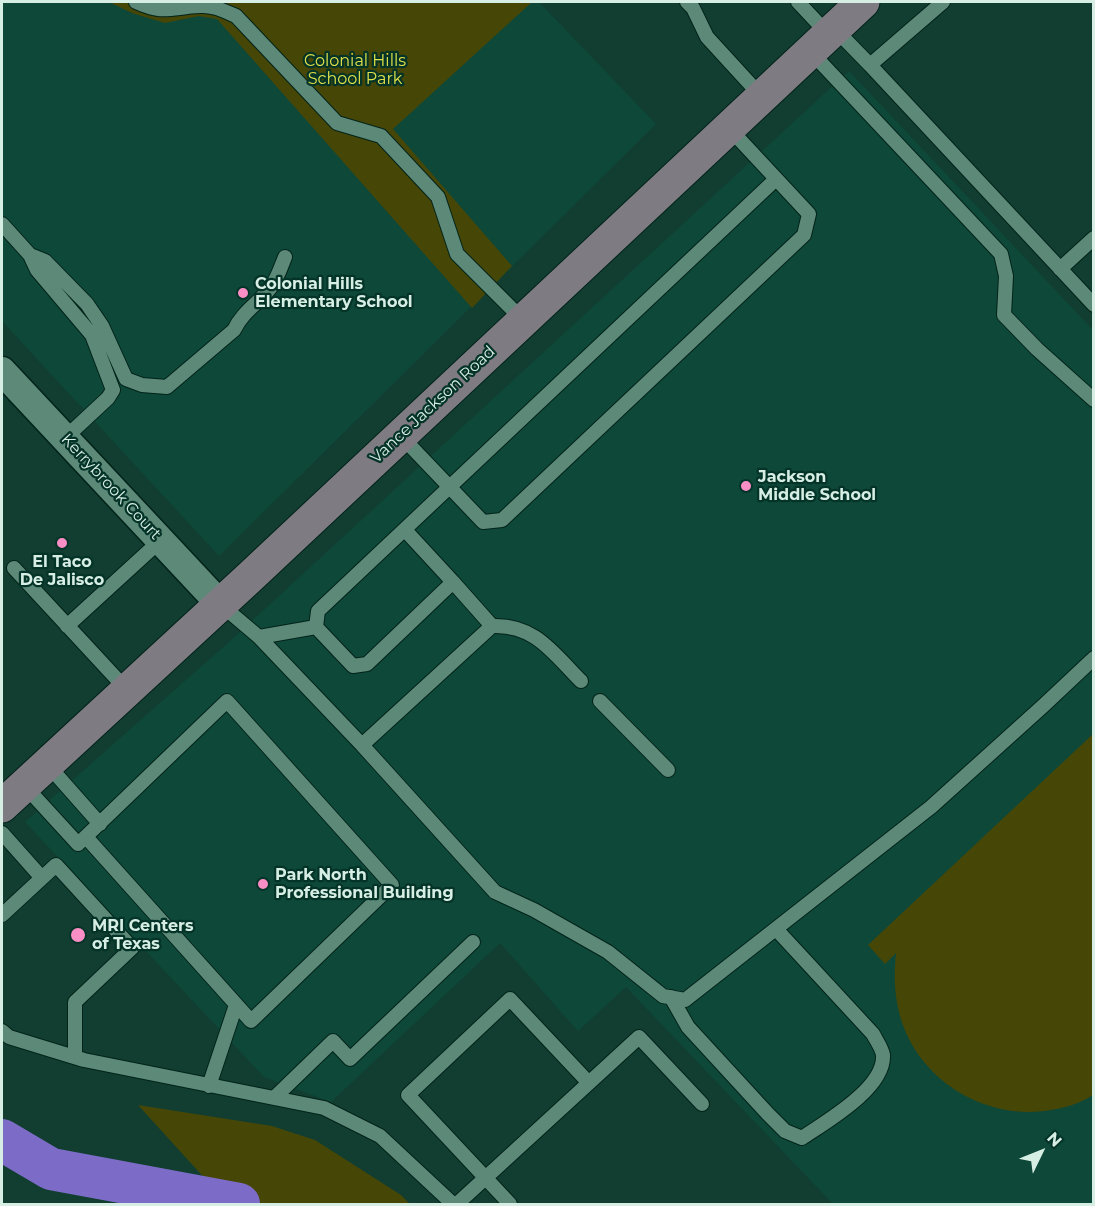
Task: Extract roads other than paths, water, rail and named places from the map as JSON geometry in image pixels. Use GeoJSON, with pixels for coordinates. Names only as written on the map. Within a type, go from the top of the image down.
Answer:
{"type":"FeatureCollection","features":[{"type":"Feature","properties":{"kind":"main road","name":"Vance Jackson Road"},"geometry":{"type":"LineString","coordinates":[[24,785],[863,2]]}},
{"type":"Feature","properties":{"kind":"street","name":"Kerrybrook Court"},"geometry":{"type":"LineString","coordinates":[[2,371],[220,604]]}},
{"type":"Feature","properties":{"kind":"lane"},"geometry":{"type":"LineString","coordinates":[[136,2],[151,9],[169,11],[201,6],[218,8],[236,16],[338,123],[381,136],[438,197],[457,254],[523,320]]}},
{"type":"Feature","properties":{"kind":"lane"},"geometry":{"type":"LineString","coordinates":[[687,2],[693,8],[707,37],[762,96]]}},
{"type":"Feature","properties":{"kind":"lane"},"geometry":{"type":"LineString","coordinates":[[798,2],[824,38],[1001,254],[1006,276],[1004,315],[1037,349],[1094,400]]}},
{"type":"Feature","properties":{"kind":"lane"},"geometry":{"type":"LineString","coordinates":[[867,61],[943,2]]}},
{"type":"Feature","properties":{"kind":"lane"},"geometry":{"type":"LineString","coordinates":[[824,38],[867,61],[1094,305]]}},
{"type":"Feature","properties":{"kind":"lane"},"geometry":{"type":"LineString","coordinates":[[400,435],[483,522],[502,520],[804,235],[809,214],[728,127]]}},
{"type":"Feature","properties":{"kind":"lane"},"geometry":{"type":"LineString","coordinates":[[316,627],[318,611],[776,179]]}},
{"type":"Feature","properties":{"kind":"lane"},"geometry":{"type":"LineString","coordinates":[[2,224],[30,255],[37,270],[92,335],[113,390],[108,398],[65,438]]}},
{"type":"Feature","properties":{"kind":"lane"},"geometry":{"type":"LineString","coordinates":[[1060,269],[1094,238]]}},
{"type":"Feature","properties":{"kind":"lane"},"geometry":{"type":"LineString","coordinates":[[30,255],[45,261],[87,304],[102,326],[126,379],[142,385],[167,387],[234,330],[238,320],[272,286],[285,257]]}},
{"type":"Feature","properties":{"kind":"lane"},"geometry":{"type":"LineString","coordinates":[[405,530],[492,626]]}},
{"type":"Feature","properties":{"kind":"lane"},"geometry":{"type":"LineString","coordinates":[[67,626],[161,540]]}},
{"type":"Feature","properties":{"kind":"lane"},"geometry":{"type":"LineString","coordinates":[[14,568],[127,690]]}},
{"type":"Feature","properties":{"kind":"lane"},"geometry":{"type":"LineString","coordinates":[[316,627],[353,666],[367,664],[453,582]]}},
{"type":"Feature","properties":{"kind":"lane"},"geometry":{"type":"LineString","coordinates":[[220,604],[259,637],[362,745],[495,892],[534,910],[608,952],[663,996],[685,1000],[931,807],[1094,658]]}},
{"type":"Feature","properties":{"kind":"lane"},"geometry":{"type":"LineString","coordinates":[[362,745],[492,626],[506,625],[536,635],[581,681]]}},
{"type":"Feature","properties":{"kind":"lane"},"geometry":{"type":"LineString","coordinates":[[259,637],[316,627]]}},
{"type":"Feature","properties":{"kind":"lane"},"geometry":{"type":"LineString","coordinates":[[24,785],[82,840],[251,1021],[392,885],[227,701],[82,840]]}},
{"type":"Feature","properties":{"kind":"lane"},"geometry":{"type":"LineString","coordinates":[[600,701],[668,770]]}},
{"type":"Feature","properties":{"kind":"lane"},"geometry":{"type":"LineString","coordinates":[[24,785],[100,824]]}},
{"type":"Feature","properties":{"kind":"lane"},"geometry":{"type":"LineString","coordinates":[[2,833],[42,878]]}},
{"type":"Feature","properties":{"kind":"lane"},"geometry":{"type":"LineString","coordinates":[[2,915],[56,866],[132,948],[75,1002],[75,1057]]}},
{"type":"Feature","properties":{"kind":"lane"},"geometry":{"type":"LineString","coordinates":[[671,997],[688,1027],[768,1114],[785,1131],[802,1138],[869,1088],[881,1071],[883,1053],[873,1034],[776,929]]}},
{"type":"Feature","properties":{"kind":"lane"},"geometry":{"type":"LineString","coordinates":[[274,1098],[333,1041],[350,1059],[472,942]]}},
{"type":"Feature","properties":{"kind":"lane"},"geometry":{"type":"LineString","coordinates":[[510,1204],[408,1095],[510,999],[589,1083]]}},
{"type":"Feature","properties":{"kind":"lane"},"geometry":{"type":"LineString","coordinates":[[209,1086],[236,1005]]}},
{"type":"Feature","properties":{"kind":"lane"},"geometry":{"type":"LineString","coordinates":[[2,1031],[9,1037],[75,1057],[324,1108],[380,1136],[455,1204],[639,1037],[702,1104]]}},
{"type":"Feature","properties":{"kind":"waterway"},"geometry":{"type":"LineString","coordinates":[[2,1140],[51,1169],[239,1204]]}},
{"type":"Feature","properties":{"kind":"place","name":"Colonial Hills Elementary School"},"geometry":{"type":"Point","coordinates":[243,293]}},
{"type":"Feature","properties":{"kind":"place","name":"Jackson Middle School"},"geometry":{"type":"Point","coordinates":[746,486]}},
{"type":"Feature","properties":{"kind":"place","name":"El Taco De Jalisco"},"geometry":{"type":"Point","coordinates":[62,543]}},
{"type":"Feature","properties":{"kind":"place","name":"Park North Professional Building"},"geometry":{"type":"Point","coordinates":[263,884]}},
{"type":"Feature","properties":{"kind":"place","name":"MRI Centers of Texas"},"geometry":{"type":"Point","coordinates":[78,935]}},
{"type":"Feature","properties":{"kind":"park label","name":"Colonial Hills School Park"},"geometry":{"type":"Point","coordinates":[355,70]}}]}
